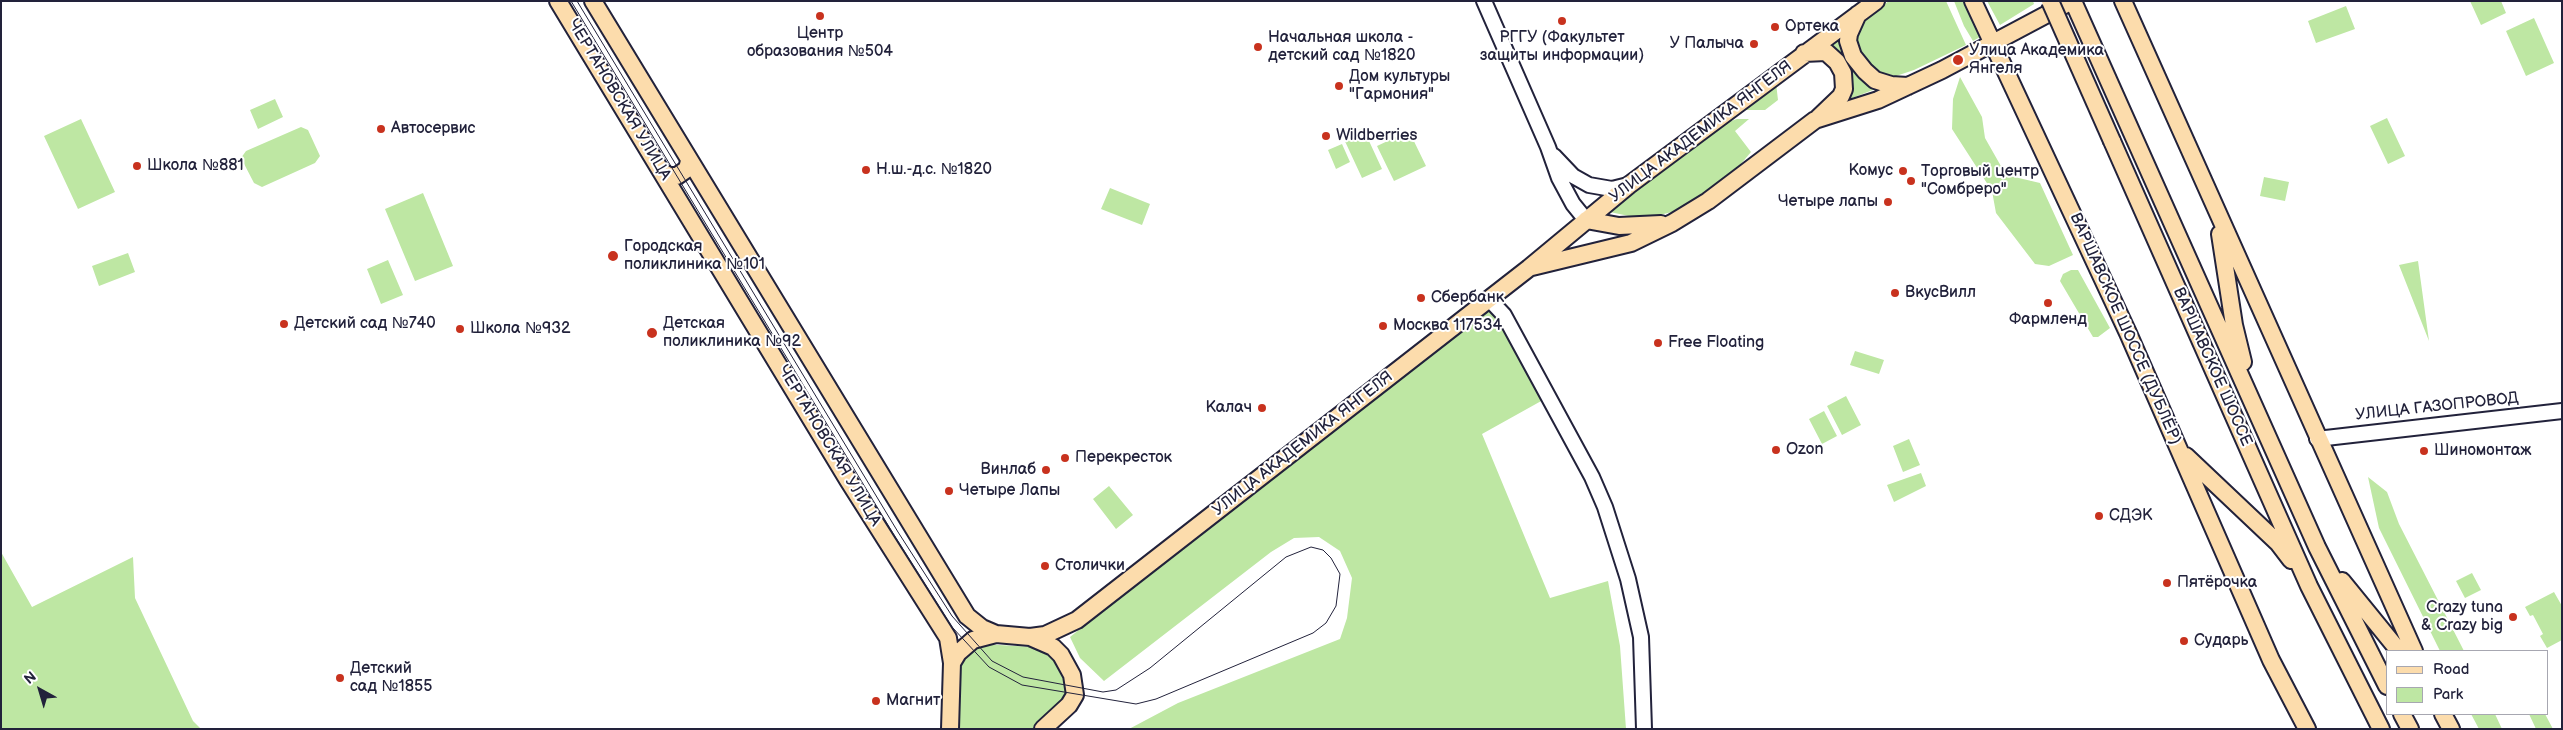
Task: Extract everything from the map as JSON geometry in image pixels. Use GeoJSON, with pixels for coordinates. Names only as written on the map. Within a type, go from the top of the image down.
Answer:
{"type":"FeatureCollection","features":[{"type":"Feature","properties":{"kind":"main road","name":"ЧЕРТАНОВСКАЯ УЛИЦА"},"geometry":{"type":"LineString","coordinates":[[558,1],[845,475],[948,638],[952,663],[950,729]]}},
{"type":"Feature","properties":{"kind":"main road","name":"ЧЕРТАНОВСКАЯ УЛИЦА"},"geometry":{"type":"LineString","coordinates":[[593,1],[967,616],[982,628],[996,634],[1030,637],[1053,646],[1061,655],[1072,675],[1075,695],[1069,705],[1042,729]]}},
{"type":"Feature","properties":{"kind":"main road","name":"УЛИЦА АКАДЕМИКА ЯНГЕЛЯ"},"geometry":{"type":"LineString","coordinates":[[1077,620],[1530,268],[1629,185],[1876,1]]}},
{"type":"Feature","properties":{"kind":"main road","name":"ВАРШАВСКОЕ ШОССЕ (ДУБЛЁР)"},"geometry":{"type":"LineString","coordinates":[[1973,1],[2128,333],[2271,660],[2306,729]]}},
{"type":"Feature","properties":{"kind":"main road","name":"ВАРШАВСКОЕ ШОССЕ"},"geometry":{"type":"LineString","coordinates":[[2050,1],[2309,586],[2381,729]]}},
{"type":"Feature","properties":{"kind":"main road","name":"УЛИЦА АКАДЕМИКА ЯНГЕЛЯ"},"geometry":{"type":"LineString","coordinates":[[1530,268],[1631,243],[1672,223],[1708,201],[1815,120],[1878,100],[1993,44],[2072,1]]}},
{"type":"Feature","properties":{"kind":"main road","name":"ВАРШАВСКОЕ ШОССЕ"},"geometry":{"type":"LineString","coordinates":[[2072,1],[2317,547],[2386,684]]}},
{"type":"Feature","properties":{"kind":"main road"},"geometry":{"type":"LineString","coordinates":[[2124,1],[2317,439],[2414,650]]}},
{"type":"Feature","properties":{"kind":"main road"},"geometry":{"type":"LineString","coordinates":[[1859,12],[1849,34],[1848,41],[1854,56],[1865,71],[1875,80],[1891,85],[1908,86]]}},
{"type":"Feature","properties":{"kind":"main road"},"geometry":{"type":"LineString","coordinates":[[1804,53],[1822,52],[1831,55],[1843,73],[1844,81],[1841,96],[1815,120]]}},
{"type":"Feature","properties":{"kind":"main road"},"geometry":{"type":"LineString","coordinates":[[662,172],[669,176],[677,176],[687,169],[689,161]]}},
{"type":"Feature","properties":{"kind":"main road"},"geometry":{"type":"LineString","coordinates":[[2215,204],[2234,325],[2254,403]]}},
{"type":"Feature","properties":{"kind":"main road"},"geometry":{"type":"LineString","coordinates":[[1586,220],[1619,226],[1672,223]]}},
{"type":"Feature","properties":{"kind":"main road"},"geometry":{"type":"LineString","coordinates":[[2181,451],[2278,543],[2309,586]]}},
{"type":"Feature","properties":{"kind":"main road"},"geometry":{"type":"LineString","coordinates":[[2317,547],[2398,650]]}},
{"type":"Feature","properties":{"kind":"main road"},"geometry":{"type":"LineString","coordinates":[[1030,637],[1045,635],[1077,620]]}},
{"type":"Feature","properties":{"kind":"main road"},"geometry":{"type":"LineString","coordinates":[[1072,675],[1062,643],[1064,634],[1077,620]]}},
{"type":"Feature","properties":{"kind":"main road","name":"ЧЕРТАНОВСКАЯ УЛИЦА"},"geometry":{"type":"LineString","coordinates":[[952,663],[958,653],[973,640],[996,634]]}},
{"type":"Feature","properties":{"kind":"main road"},"geometry":{"type":"LineString","coordinates":[[2403,715],[2410,729]]}},
{"type":"Feature","properties":{"kind":"main road"},"geometry":{"type":"LineString","coordinates":[[2444,715],[2451,729]]}},
{"type":"Feature","properties":{"kind":"street"},"geometry":{"type":"LineString","coordinates":[[1484,1],[1548,147],[1566,193],[1586,220]]}},
{"type":"Feature","properties":{"kind":"street"},"geometry":{"type":"LineString","coordinates":[[1548,147],[1568,171],[1589,185],[1612,189],[1629,185]]}},
{"type":"Feature","properties":{"kind":"street"},"geometry":{"type":"LineString","coordinates":[[1489,299],[1504,315],[1592,477],[1605,507],[1628,579],[1641,637],[1644,729]]}},
{"type":"Feature","properties":{"kind":"street","name":"УЛИЦА ГАЗОПРОВОД"},"geometry":{"type":"LineString","coordinates":[[2317,439],[2562,411]]}},
{"type":"Feature","properties":{"kind":"green space"},"geometry":{"type":"Polygon","coordinates":[[[1889,1],[1946,1],[1966,45],[1914,70],[1896,76],[1874,71],[1855,46],[1856,29],[1867,16],[1889,1]]]}},
{"type":"Feature","properties":{"kind":"green space"},"geometry":{"type":"Polygon","coordinates":[[[1954,1],[1966,1],[1981,33],[1980,37],[1973,41],[1964,26],[1954,1]]]}},
{"type":"Feature","properties":{"kind":"green space"},"geometry":{"type":"Polygon","coordinates":[[[1987,1],[2033,1],[2034,4],[2000,25],[1987,1]]]}},
{"type":"Feature","properties":{"kind":"green space"},"geometry":{"type":"Polygon","coordinates":[[[2470,1],[2501,1],[2506,13],[2481,25],[2470,1]]]}},
{"type":"Feature","properties":{"kind":"green space"},"geometry":{"type":"Polygon","coordinates":[[[2346,6],[2355,29],[2316,43],[2308,21],[2346,6]]]}},
{"type":"Feature","properties":{"kind":"green space"},"geometry":{"type":"Polygon","coordinates":[[[2534,18],[2554,63],[2526,76],[2506,31],[2534,18]]]}},
{"type":"Feature","properties":{"kind":"green space"},"geometry":{"type":"Polygon","coordinates":[[[1839,39],[1844,54],[1878,88],[1847,100],[1827,47],[1839,39]]]}},
{"type":"Feature","properties":{"kind":"green space"},"geometry":{"type":"Polygon","coordinates":[[[1960,77],[1982,117],[1985,138],[2006,175],[2040,183],[2073,255],[2049,266],[2035,264],[1996,213],[1992,191],[1952,129],[1953,99],[1960,77]]]}},
{"type":"Feature","properties":{"kind":"green space"},"geometry":{"type":"Polygon","coordinates":[[[1776,83],[1778,100],[1765,110],[1741,110],[1776,83]]]}},
{"type":"Feature","properties":{"kind":"green space"},"geometry":{"type":"Polygon","coordinates":[[[275,99],[283,117],[258,129],[250,110],[275,99]]]}},
{"type":"Feature","properties":{"kind":"green space"},"geometry":{"type":"Polygon","coordinates":[[[2387,118],[2405,156],[2388,164],[2370,126],[2387,118]]]}},
{"type":"Feature","properties":{"kind":"green space"},"geometry":{"type":"Polygon","coordinates":[[[81,119],[115,192],[78,209],[44,136],[81,119]]]}},
{"type":"Feature","properties":{"kind":"green space"},"geometry":{"type":"Polygon","coordinates":[[[1737,119],[1749,119],[1735,131],[1751,152],[1740,165],[1698,199],[1672,212],[1651,217],[1629,216],[1605,211],[1725,123],[1737,119]]]}},
{"type":"Feature","properties":{"kind":"green space"},"geometry":{"type":"Polygon","coordinates":[[[301,127],[308,130],[320,156],[315,163],[262,187],[254,183],[241,158],[246,151],[301,127]]]}},
{"type":"Feature","properties":{"kind":"green space"},"geometry":{"type":"Polygon","coordinates":[[[1363,128],[1382,169],[1362,178],[1343,137],[1363,128]]]}},
{"type":"Feature","properties":{"kind":"green space"},"geometry":{"type":"Polygon","coordinates":[[[1409,131],[1426,166],[1394,181],[1377,146],[1409,131]]]}},
{"type":"Feature","properties":{"kind":"green space"},"geometry":{"type":"Polygon","coordinates":[[[1342,144],[1350,162],[1336,169],[1328,150],[1342,144]]]}},
{"type":"Feature","properties":{"kind":"green space"},"geometry":{"type":"Polygon","coordinates":[[[2264,177],[2289,182],[2285,201],[2260,196],[2264,177]]]}},
{"type":"Feature","properties":{"kind":"green space"},"geometry":{"type":"Polygon","coordinates":[[[1110,188],[1150,204],[1142,225],[1101,209],[1110,188]]]}},
{"type":"Feature","properties":{"kind":"green space"},"geometry":{"type":"Polygon","coordinates":[[[423,193],[453,266],[415,281],[385,209],[423,193]]]}},
{"type":"Feature","properties":{"kind":"green space"},"geometry":{"type":"Polygon","coordinates":[[[128,253],[135,272],[99,286],[92,266],[128,253]]]}},
{"type":"Feature","properties":{"kind":"green space"},"geometry":{"type":"Polygon","coordinates":[[[388,260],[403,295],[381,304],[367,269],[388,260]]]}},
{"type":"Feature","properties":{"kind":"green space"},"geometry":{"type":"Polygon","coordinates":[[[2418,261],[2429,341],[2399,265],[2418,261]]]}},
{"type":"Feature","properties":{"kind":"green space"},"geometry":{"type":"Polygon","coordinates":[[[2071,270],[2078,270],[2110,328],[2098,337],[2093,337],[2060,281],[2063,274],[2071,270]]]}},
{"type":"Feature","properties":{"kind":"green space"},"geometry":{"type":"Polygon","coordinates":[[[1496,309],[1543,400],[1482,434],[1550,598],[1608,581],[1620,646],[1626,729],[1129,729],[1178,703],[1340,639],[1347,618],[1352,578],[1340,551],[1319,537],[1294,538],[1271,552],[1104,681],[1080,658],[1070,637],[1227,511],[1488,310],[1496,309]]]}},
{"type":"Feature","properties":{"kind":"green space"},"geometry":{"type":"Polygon","coordinates":[[[1855,351],[1884,360],[1879,374],[1850,365],[1855,351]]]}},
{"type":"Feature","properties":{"kind":"green space"},"geometry":{"type":"Polygon","coordinates":[[[1846,396],[1861,425],[1842,435],[1827,406],[1846,396]]]}},
{"type":"Feature","properties":{"kind":"green space"},"geometry":{"type":"Polygon","coordinates":[[[1824,411],[1837,436],[1822,444],[1809,419],[1824,411]]]}},
{"type":"Feature","properties":{"kind":"green space"},"geometry":{"type":"Polygon","coordinates":[[[1909,439],[1920,465],[1903,472],[1893,446],[1909,439]]]}},
{"type":"Feature","properties":{"kind":"green space"},"geometry":{"type":"Polygon","coordinates":[[[1921,473],[1926,486],[1894,502],[1887,485],[1921,473]]]}},
{"type":"Feature","properties":{"kind":"green space"},"geometry":{"type":"Polygon","coordinates":[[[2368,477],[2387,492],[2399,524],[2463,650],[2440,650],[2379,528],[2368,477]]]}},
{"type":"Feature","properties":{"kind":"green space"},"geometry":{"type":"Polygon","coordinates":[[[1109,486],[1133,515],[1116,529],[1093,499],[1109,486]]]}},
{"type":"Feature","properties":{"kind":"green space"},"geometry":{"type":"Polygon","coordinates":[[[1,552],[32,607],[133,557],[135,598],[193,721],[201,729],[1,729],[1,552]]]}},
{"type":"Feature","properties":{"kind":"green space"},"geometry":{"type":"Polygon","coordinates":[[[2472,573],[2481,590],[2465,598],[2456,581],[2472,573]]]}},
{"type":"Feature","properties":{"kind":"green space"},"geometry":{"type":"Polygon","coordinates":[[[2554,592],[2562,606],[2562,640],[2547,648],[2540,636],[2543,634],[2533,615],[2530,616],[2525,607],[2554,592]]]}},
{"type":"Feature","properties":{"kind":"green space"},"geometry":{"type":"Polygon","coordinates":[[[982,644],[1033,647],[1054,659],[1067,685],[1066,699],[1035,729],[957,729],[959,674],[962,661],[970,650],[982,644]]]}},
{"type":"Feature","properties":{"kind":"green space"},"geometry":{"type":"Polygon","coordinates":[[[2472,715],[2495,715],[2502,729],[2479,729],[2472,715]]]}},
{"type":"Feature","properties":{"kind":"green space"},"geometry":{"type":"Polygon","coordinates":[[[2529,715],[2546,715],[2553,729],[2536,729],[2529,715]]]}},
{"type":"Feature","properties":{"kind":"tram line"},"geometry":{"type":"LineString","coordinates":[[571,1],[894,535],[952,627],[989,667],[1022,685],[1136,704],[1156,699],[1313,633],[1326,623],[1336,606],[1340,574],[1331,558],[1323,550],[1311,547],[1286,557],[1150,668],[1116,690],[1103,692],[1023,677],[992,661],[952,616],[898,532],[577,1]]}},
{"type":"Feature","properties":{"kind":"place","name":"Центр образования №504"},"geometry":{"type":"Point","coordinates":[820,16]}},
{"type":"Feature","properties":{"kind":"place","name":"РГГУ (Факультет защиты информации)"},"geometry":{"type":"Point","coordinates":[1562,21]}},
{"type":"Feature","properties":{"kind":"place","name":"Ортека"},"geometry":{"type":"Point","coordinates":[1775,27]}},
{"type":"Feature","properties":{"kind":"place","name":"У Палыча"},"geometry":{"type":"Point","coordinates":[1754,44]}},
{"type":"Feature","properties":{"kind":"place","name":"Начальная школа - детский сад №1820"},"geometry":{"type":"Point","coordinates":[1258,47]}},
{"type":"Feature","properties":{"kind":"place","name":"Улица Академика Янгеля"},"geometry":{"type":"Point","coordinates":[1958,60]}},
{"type":"Feature","properties":{"kind":"place","name":"Дом культуры \"Гармония\""},"geometry":{"type":"Point","coordinates":[1339,86]}},
{"type":"Feature","properties":{"kind":"place","name":"Автосервис"},"geometry":{"type":"Point","coordinates":[381,129]}},
{"type":"Feature","properties":{"kind":"place","name":"Wildberries"},"geometry":{"type":"Point","coordinates":[1326,136]}},
{"type":"Feature","properties":{"kind":"place","name":"Школа №881"},"geometry":{"type":"Point","coordinates":[137,166]}},
{"type":"Feature","properties":{"kind":"place","name":"Н.ш.-д.с. №1820"},"geometry":{"type":"Point","coordinates":[866,170]}},
{"type":"Feature","properties":{"kind":"place","name":"Комус"},"geometry":{"type":"Point","coordinates":[1903,171]}},
{"type":"Feature","properties":{"kind":"place","name":"Торговый центр \"Сомбреро\""},"geometry":{"type":"Point","coordinates":[1911,181]}},
{"type":"Feature","properties":{"kind":"place","name":"Четыре лапы"},"geometry":{"type":"Point","coordinates":[1888,202]}},
{"type":"Feature","properties":{"kind":"place","name":"Городская поликлиника №101"},"geometry":{"type":"Point","coordinates":[613,256]}},
{"type":"Feature","properties":{"kind":"place","name":"ВкусВилл"},"geometry":{"type":"Point","coordinates":[1895,293]}},
{"type":"Feature","properties":{"kind":"place","name":"Сбербанк"},"geometry":{"type":"Point","coordinates":[1421,298]}},
{"type":"Feature","properties":{"kind":"place","name":"Фармленд"},"geometry":{"type":"Point","coordinates":[2048,303]}},
{"type":"Feature","properties":{"kind":"place","name":"Детский сад №740"},"geometry":{"type":"Point","coordinates":[284,324]}},
{"type":"Feature","properties":{"kind":"place","name":"Москва 117534"},"geometry":{"type":"Point","coordinates":[1383,326]}},
{"type":"Feature","properties":{"kind":"place","name":"Школа №932"},"geometry":{"type":"Point","coordinates":[460,329]}},
{"type":"Feature","properties":{"kind":"place","name":"Детская поликлиника №92"},"geometry":{"type":"Point","coordinates":[652,333]}},
{"type":"Feature","properties":{"kind":"place","name":"Free Floating"},"geometry":{"type":"Point","coordinates":[1658,343]}},
{"type":"Feature","properties":{"kind":"place","name":"Калач"},"geometry":{"type":"Point","coordinates":[1262,408]}},
{"type":"Feature","properties":{"kind":"place","name":"Ozon"},"geometry":{"type":"Point","coordinates":[1776,450]}},
{"type":"Feature","properties":{"kind":"place","name":"Шиномонтаж"},"geometry":{"type":"Point","coordinates":[2424,451]}},
{"type":"Feature","properties":{"kind":"place","name":"Перекресток"},"geometry":{"type":"Point","coordinates":[1065,458]}},
{"type":"Feature","properties":{"kind":"place","name":"Винлаб"},"geometry":{"type":"Point","coordinates":[1046,470]}},
{"type":"Feature","properties":{"kind":"place","name":"Четыре Лапы"},"geometry":{"type":"Point","coordinates":[949,491]}},
{"type":"Feature","properties":{"kind":"place","name":"СДЭК"},"geometry":{"type":"Point","coordinates":[2099,516]}},
{"type":"Feature","properties":{"kind":"place","name":"Столички"},"geometry":{"type":"Point","coordinates":[1045,566]}},
{"type":"Feature","properties":{"kind":"place","name":"Пятёрочка"},"geometry":{"type":"Point","coordinates":[2167,583]}},
{"type":"Feature","properties":{"kind":"place","name":"Crazy tuna & Crazy big"},"geometry":{"type":"Point","coordinates":[2513,617]}},
{"type":"Feature","properties":{"kind":"place","name":"Сударь"},"geometry":{"type":"Point","coordinates":[2184,641]}},
{"type":"Feature","properties":{"kind":"place","name":"Детский сад №1855"},"geometry":{"type":"Point","coordinates":[340,678]}},
{"type":"Feature","properties":{"kind":"place","name":"Магнит"},"geometry":{"type":"Point","coordinates":[876,701]}}]}
